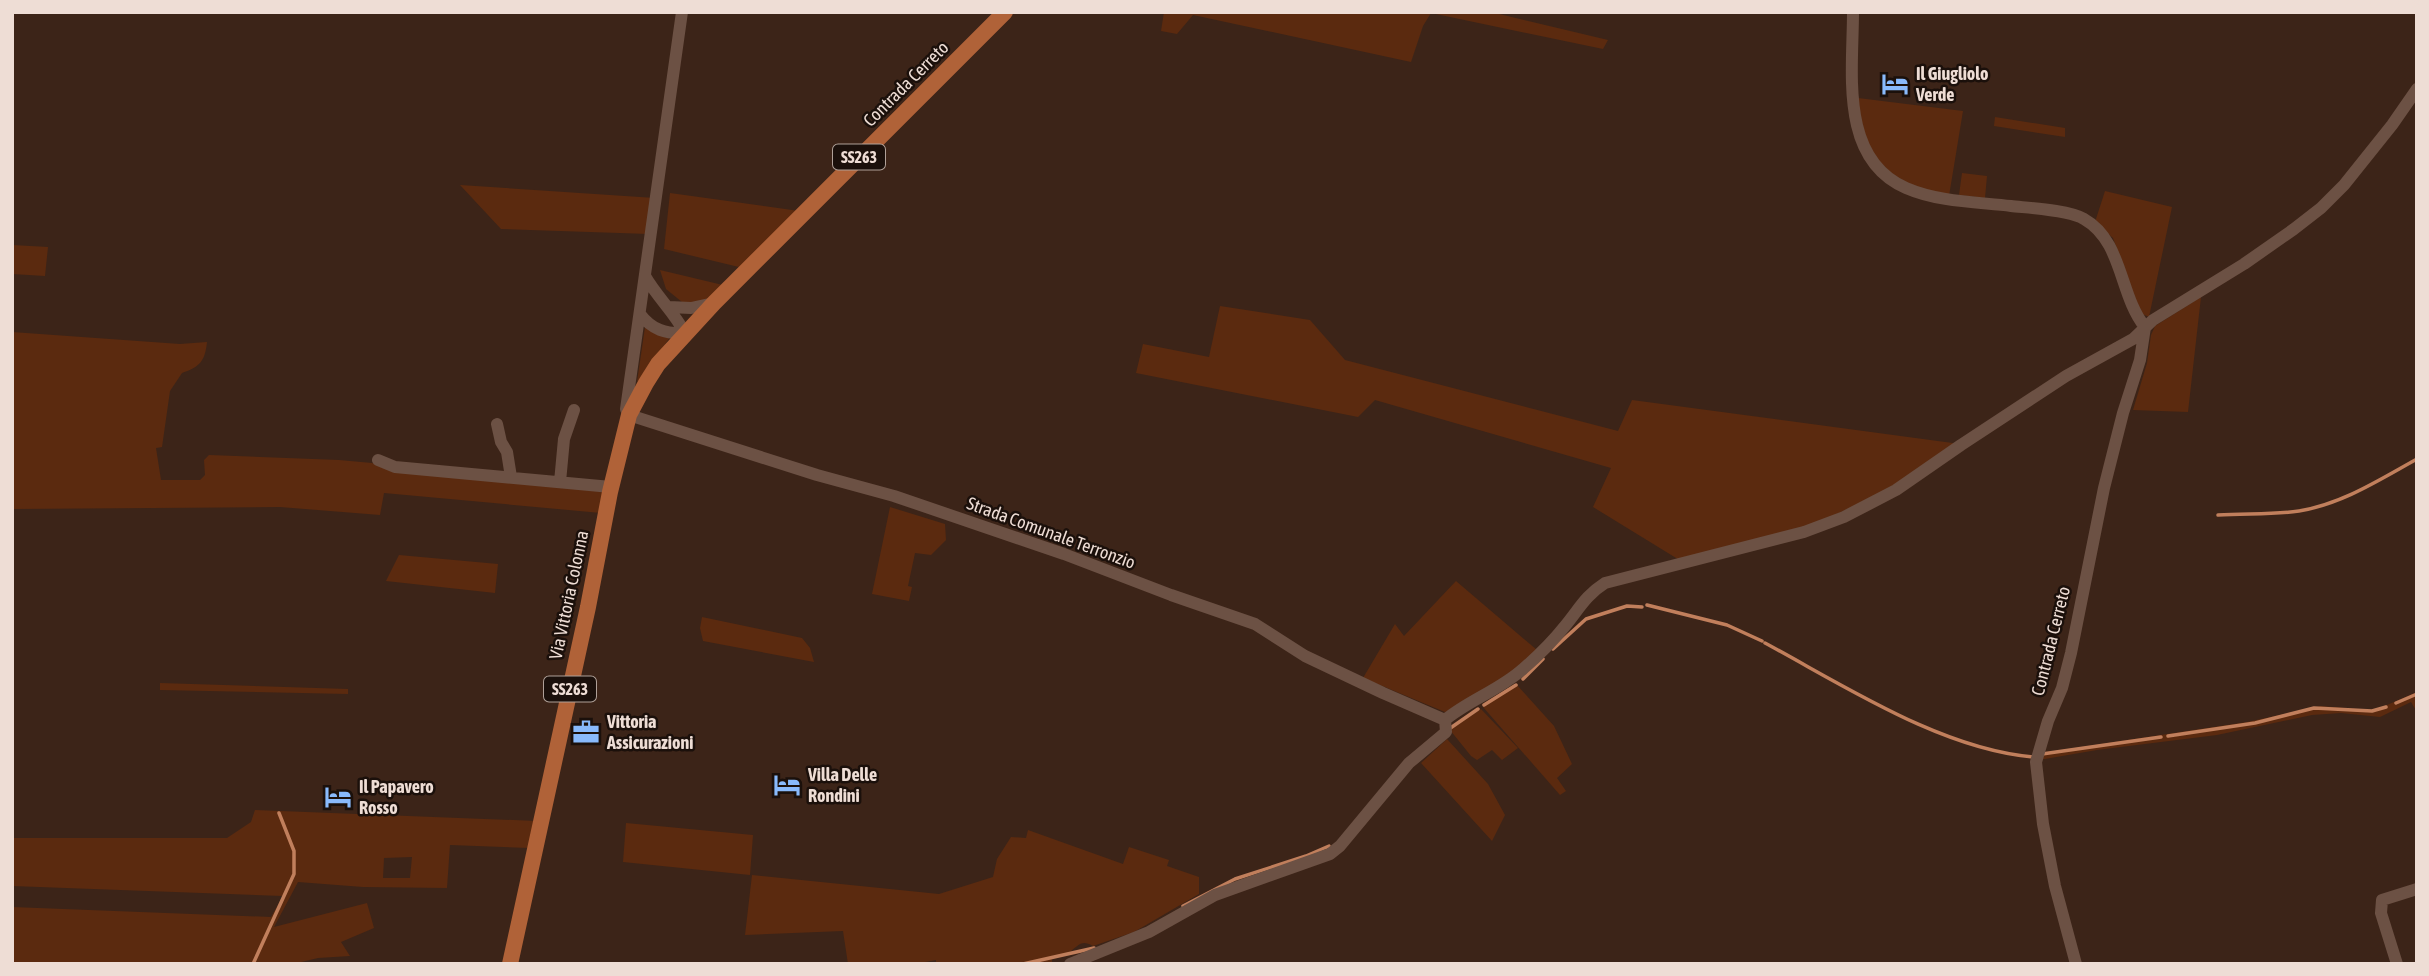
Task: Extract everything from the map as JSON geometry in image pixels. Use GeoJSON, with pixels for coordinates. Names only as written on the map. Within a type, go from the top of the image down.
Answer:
{"type":"FeatureCollection","features":[{"type":"Feature","properties":{"kind":"main road","name":"Contrada Cerreto"},"geometry":{"type":"LineString","coordinates":[[714,303],[1005,12]]}},
{"type":"Feature","properties":{"kind":"main road","name":"Via Vittoria Colonna"},"geometry":{"type":"LineString","coordinates":[[510,964],[588,607],[611,487],[629,415],[652,373],[714,303]]}},
{"type":"Feature","properties":{"kind":"street"},"geometry":{"type":"LineString","coordinates":[[629,415],[626,408],[682,12]]}},
{"type":"Feature","properties":{"kind":"street"},"geometry":{"type":"LineString","coordinates":[[1853,12],[1854,115],[1865,150],[1879,169],[1895,182],[1924,195],[2080,216],[2103,234],[2135,315],[2146,327]]}},
{"type":"Feature","properties":{"kind":"street"},"geometry":{"type":"LineString","coordinates":[[1070,964],[1149,932],[1215,895],[1329,854],[1340,846],[1409,763],[1446,732],[1446,720],[1525,668],[1563,629],[1589,592],[1605,583],[1804,532],[1844,517],[1896,491],[2066,376],[2133,339],[2146,327],[2244,264],[2321,208],[2392,125],[2417,89]]}},
{"type":"Feature","properties":{"kind":"street"},"geometry":{"type":"LineString","coordinates":[[645,276],[685,333]]}},
{"type":"Feature","properties":{"kind":"street"},"geometry":{"type":"LineString","coordinates":[[669,307],[696,307],[714,303]]}},
{"type":"Feature","properties":{"kind":"street"},"geometry":{"type":"LineString","coordinates":[[640,314],[657,329],[670,333],[685,333]]}},
{"type":"Feature","properties":{"kind":"street","name":"Contrada Cerreto"},"geometry":{"type":"LineString","coordinates":[[2076,964],[2048,849],[2036,762],[2048,721],[2062,688],[2071,653],[2104,488],[2140,360],[2146,327]]}},
{"type":"Feature","properties":{"kind":"street"},"geometry":{"type":"LineString","coordinates":[[560,482],[565,439],[574,410]]}},
{"type":"Feature","properties":{"kind":"street","name":"Strada Comunale Terronzio"},"geometry":{"type":"LineString","coordinates":[[629,415],[817,475],[894,496],[1064,554],[1255,624],[1306,656],[1446,720]]}},
{"type":"Feature","properties":{"kind":"street"},"geometry":{"type":"LineString","coordinates":[[496,424],[500,442],[507,452],[511,477]]}},
{"type":"Feature","properties":{"kind":"street"},"geometry":{"type":"LineString","coordinates":[[378,460],[396,467],[611,487]]}},
{"type":"Feature","properties":{"kind":"street"},"geometry":{"type":"LineString","coordinates":[[2397,964],[2381,913],[2382,900],[2417,889]]}},
{"type":"Feature","properties":{"kind":"shaded area"},"geometry":{"type":"Polygon","coordinates":[[[1164,12],[1491,12],[1608,40],[1603,49],[1431,13],[1423,26],[1411,62],[1193,15],[1177,34],[1161,31],[1164,12]]]}},
{"type":"Feature","properties":{"kind":"shaded area"},"geometry":{"type":"Polygon","coordinates":[[[1858,98],[1963,111],[1949,196],[1910,184],[1883,165],[1867,138],[1858,98]]]}},
{"type":"Feature","properties":{"kind":"shaded area"},"geometry":{"type":"Polygon","coordinates":[[[1995,117],[2065,128],[2065,137],[1994,126],[1995,117]]]}},
{"type":"Feature","properties":{"kind":"shaded area"},"geometry":{"type":"Polygon","coordinates":[[[1962,173],[1987,176],[1985,198],[1959,195],[1962,173]]]}},
{"type":"Feature","properties":{"kind":"shaded area"},"geometry":{"type":"Polygon","coordinates":[[[460,185],[655,198],[649,234],[501,229],[460,185]]]}},
{"type":"Feature","properties":{"kind":"shaded area"},"geometry":{"type":"Polygon","coordinates":[[[2105,191],[2172,207],[2149,317],[2140,313],[2113,238],[2095,222],[2105,191]]]}},
{"type":"Feature","properties":{"kind":"shaded area"},"geometry":{"type":"Polygon","coordinates":[[[670,193],[799,211],[743,268],[664,249],[670,193]]]}},
{"type":"Feature","properties":{"kind":"shaded area"},"geometry":{"type":"Polygon","coordinates":[[[12,245],[48,247],[45,276],[12,274],[12,245]]]}},
{"type":"Feature","properties":{"kind":"shaded area"},"geometry":{"type":"Polygon","coordinates":[[[660,270],[727,286],[702,303],[682,302],[666,289],[660,270]]]}},
{"type":"Feature","properties":{"kind":"shaded area"},"geometry":{"type":"Polygon","coordinates":[[[2201,297],[2188,412],[2133,410],[2155,326],[2201,297]]]}},
{"type":"Feature","properties":{"kind":"shaded area"},"geometry":{"type":"Polygon","coordinates":[[[1220,306],[1310,320],[1345,360],[1618,431],[1632,400],[1960,444],[1883,493],[1808,527],[1681,561],[1593,507],[1611,468],[1375,400],[1358,417],[1136,373],[1143,344],[1209,357],[1220,306]]]}},
{"type":"Feature","properties":{"kind":"shaded area"},"geometry":{"type":"Polygon","coordinates":[[[645,327],[671,336],[637,382],[645,327]]]}},
{"type":"Feature","properties":{"kind":"shaded area"},"geometry":{"type":"Polygon","coordinates":[[[12,332],[180,344],[207,342],[201,362],[182,373],[170,391],[162,447],[156,448],[161,480],[200,480],[205,475],[204,460],[209,455],[339,460],[606,491],[601,513],[384,493],[380,515],[280,507],[12,509],[12,332]]]}},
{"type":"Feature","properties":{"kind":"shaded area"},"geometry":{"type":"Polygon","coordinates":[[[890,507],[945,524],[946,540],[931,555],[915,553],[908,586],[912,587],[909,601],[872,594],[890,507]]]}},
{"type":"Feature","properties":{"kind":"shaded area"},"geometry":{"type":"Polygon","coordinates":[[[399,555],[498,564],[495,593],[386,581],[399,555]]]}},
{"type":"Feature","properties":{"kind":"shaded area"},"geometry":{"type":"Polygon","coordinates":[[[1456,581],[1537,650],[1514,671],[1445,712],[1363,678],[1395,624],[1404,636],[1456,581]]]}},
{"type":"Feature","properties":{"kind":"shaded area"},"geometry":{"type":"Polygon","coordinates":[[[702,617],[802,638],[810,648],[814,662],[703,641],[700,628],[702,617]]]}},
{"type":"Feature","properties":{"kind":"shaded area"},"geometry":{"type":"Polygon","coordinates":[[[160,683],[348,689],[348,694],[160,690],[160,683]]]}},
{"type":"Feature","properties":{"kind":"shaded area"},"geometry":{"type":"Polygon","coordinates":[[[1517,685],[1554,726],[1572,764],[1557,778],[1566,791],[1560,795],[1483,707],[1517,685]]]}},
{"type":"Feature","properties":{"kind":"shaded area"},"geometry":{"type":"Polygon","coordinates":[[[2417,692],[2417,712],[2411,702],[2380,717],[2341,713],[2312,715],[2217,735],[2039,760],[2041,753],[2247,722],[2321,706],[2368,710],[2380,708],[2417,692]]]}},
{"type":"Feature","properties":{"kind":"shaded area"},"geometry":{"type":"Polygon","coordinates":[[[1481,709],[1518,748],[1502,760],[1492,750],[1477,760],[1450,730],[1481,709]]]}},
{"type":"Feature","properties":{"kind":"shaded area"},"geometry":{"type":"Polygon","coordinates":[[[1447,739],[1488,784],[1505,815],[1492,841],[1421,763],[1447,739]]]}},
{"type":"Feature","properties":{"kind":"shaded area"},"geometry":{"type":"Polygon","coordinates":[[[255,810],[537,821],[530,848],[450,845],[447,888],[363,887],[298,882],[274,927],[367,903],[374,928],[341,942],[350,956],[318,958],[293,964],[12,964],[12,907],[271,917],[283,896],[12,886],[12,838],[227,838],[251,822],[255,810]],[[412,857],[384,858],[383,878],[410,878],[412,857]]]}},
{"type":"Feature","properties":{"kind":"shaded area"},"geometry":{"type":"Polygon","coordinates":[[[626,823],[753,835],[750,875],[623,862],[626,823]]]}},
{"type":"Feature","properties":{"kind":"shaded area"},"geometry":{"type":"Polygon","coordinates":[[[1028,830],[1123,864],[1129,847],[1169,860],[1167,866],[1199,877],[1199,894],[1134,932],[1093,946],[1081,944],[1069,952],[1052,956],[1052,964],[936,964],[936,960],[915,964],[848,964],[843,931],[745,935],[752,875],[939,894],[993,877],[997,859],[1011,837],[1026,838],[1028,830]]]}},
{"type":"Feature","properties":{"kind":"waterway"},"geometry":{"type":"LineString","coordinates":[[2218,515],[2279,513],[2315,508],[2360,490],[2417,459]]}},
{"type":"Feature","properties":{"kind":"waterway"},"geometry":{"type":"LineString","coordinates":[[1647,605],[1727,625],[1762,641]]}},
{"type":"Feature","properties":{"kind":"waterway"},"geometry":{"type":"LineString","coordinates":[[1553,649],[1586,619],[1627,606],[1642,607]]}},
{"type":"Feature","properties":{"kind":"waterway"},"geometry":{"type":"LineString","coordinates":[[1765,643],[1861,696],[1929,729],[1998,752],[2033,757]]}},
{"type":"Feature","properties":{"kind":"waterway"},"geometry":{"type":"LineString","coordinates":[[1523,679],[1543,659]]}},
{"type":"Feature","properties":{"kind":"waterway"},"geometry":{"type":"LineString","coordinates":[[1484,705],[1516,685]]}},
{"type":"Feature","properties":{"kind":"waterway"},"geometry":{"type":"LineString","coordinates":[[2396,703],[2417,694]]}},
{"type":"Feature","properties":{"kind":"waterway"},"geometry":{"type":"LineString","coordinates":[[2168,736],[2255,723],[2314,708],[2372,711],[2386,707]]}},
{"type":"Feature","properties":{"kind":"waterway"},"geometry":{"type":"LineString","coordinates":[[1449,729],[1478,709]]}},
{"type":"Feature","properties":{"kind":"waterway"},"geometry":{"type":"LineString","coordinates":[[2042,754],[2161,737]]}},
{"type":"Feature","properties":{"kind":"waterway"},"geometry":{"type":"LineString","coordinates":[[253,964],[294,874],[294,851],[279,813]]}},
{"type":"Feature","properties":{"kind":"waterway"},"geometry":{"type":"LineString","coordinates":[[1183,906],[1235,879],[1329,846]]}},
{"type":"Feature","properties":{"kind":"waterway"},"geometry":{"type":"LineString","coordinates":[[1023,964],[1094,948]]}},
{"type":"Feature","properties":{"kind":"place","name":"Il Giugliolo Verde"},"geometry":{"type":"Point","coordinates":[1895,84]}},
{"type":"Feature","properties":{"kind":"place","name":"Vittoria Assicurazioni"},"geometry":{"type":"Point","coordinates":[586,732]}},
{"type":"Feature","properties":{"kind":"place","name":"Villa Delle Rondini"},"geometry":{"type":"Point","coordinates":[787,785]}},
{"type":"Feature","properties":{"kind":"place","name":"Il Papavero Rosso"},"geometry":{"type":"Point","coordinates":[338,797]}}]}
